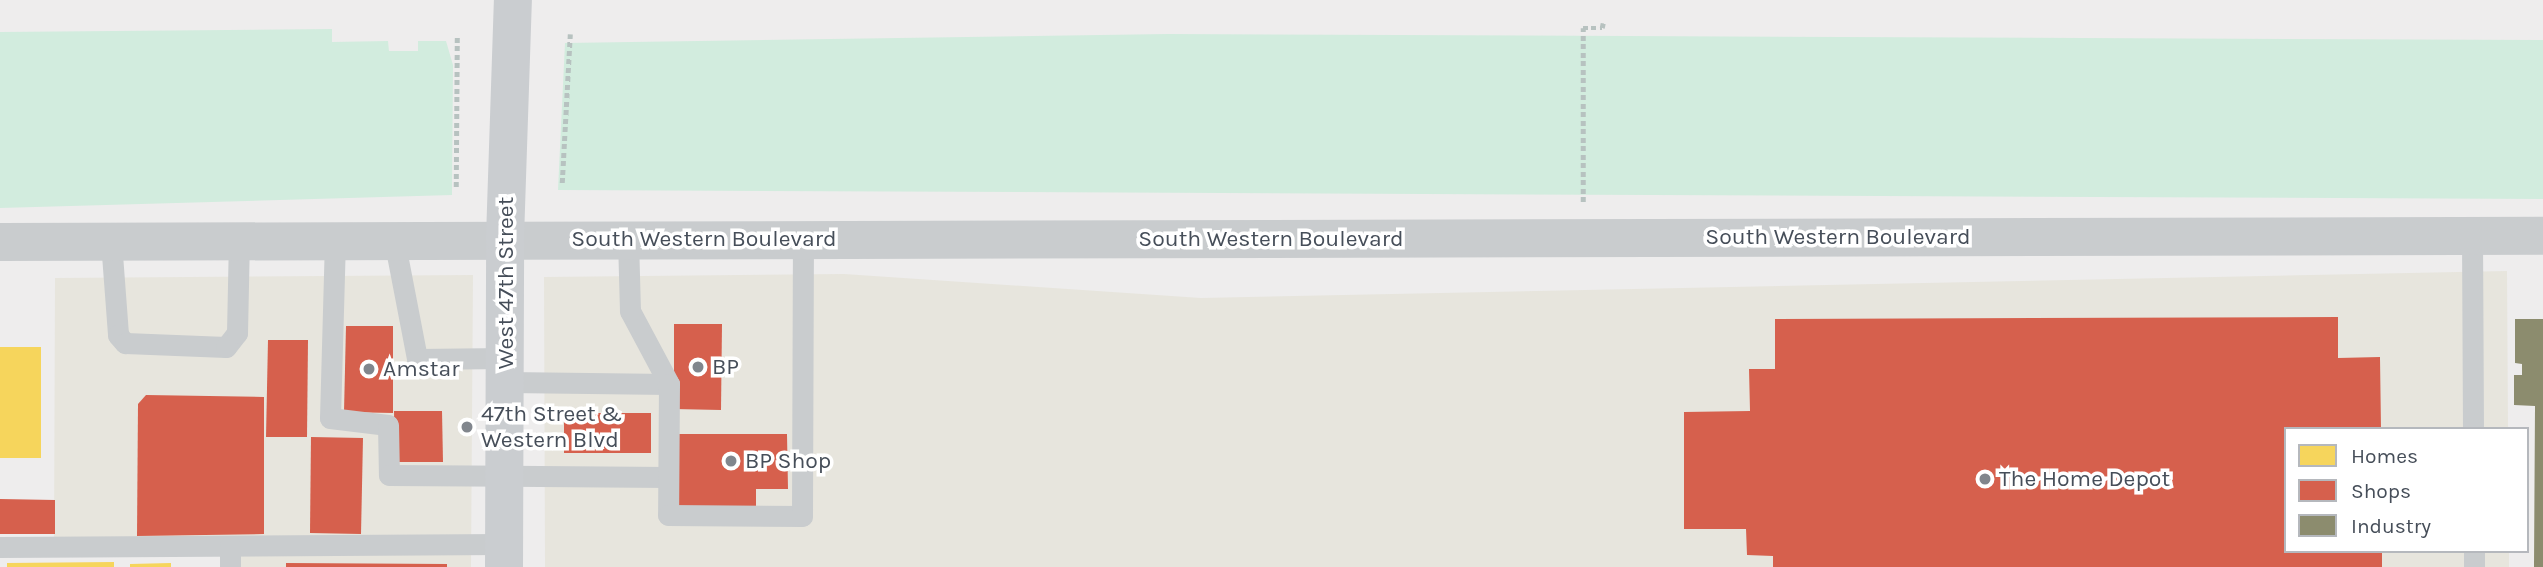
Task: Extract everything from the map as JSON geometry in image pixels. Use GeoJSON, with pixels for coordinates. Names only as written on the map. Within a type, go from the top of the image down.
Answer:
{"type":"FeatureCollection","features":[{"type":"Feature","properties":{"kind":"main road","name":"West 47th Street"},"geometry":{"type":"LineString","coordinates":[[504,556],[505,238],[513,0]]}},
{"type":"Feature","properties":{"kind":"street","name":"South Western Boulevard"},"geometry":{"type":"LineString","coordinates":[[0,242],[505,238],[2543,236]]}},
{"type":"Feature","properties":{"kind":"lane"},"geometry":{"type":"LineString","coordinates":[[2472,236],[2473,427]]}},
{"type":"Feature","properties":{"kind":"lane"},"geometry":{"type":"LineString","coordinates":[[335,239],[330,418],[388,425],[389,475],[505,478],[668,477]]}},
{"type":"Feature","properties":{"kind":"lane"},"geometry":{"type":"LineString","coordinates":[[394,239],[417,359],[505,370],[669,384]]}},
{"type":"Feature","properties":{"kind":"lane"},"geometry":{"type":"LineString","coordinates":[[628,239],[630,311],[669,384],[668,515],[802,516],[803,239]]}},
{"type":"Feature","properties":{"kind":"lane"},"geometry":{"type":"LineString","coordinates":[[111,241],[118,335],[125,343],[226,347],[237,333],[239,240]]}},
{"type":"Feature","properties":{"kind":"lane"},"geometry":{"type":"LineString","coordinates":[[0,547],[230,556],[504,556]]}},
{"type":"Feature","properties":{"kind":"path"},"geometry":{"type":"LineString","coordinates":[[1583,203],[1583,28],[1602,28],[1602,23]]}},
{"type":"Feature","properties":{"kind":"path"},"geometry":{"type":"LineString","coordinates":[[562,183],[570,34]]}},
{"type":"Feature","properties":{"kind":"path"},"geometry":{"type":"LineString","coordinates":[[456,187],[457,37]]}},
{"type":"Feature","properties":{"kind":"shaded area"},"geometry":{"type":"Polygon","coordinates":[[[2507,271],[2508,427],[2284,427],[2284,553],[2509,553],[2509,567],[545,567],[544,277],[844,274],[1201,298],[2507,271]]]}},
{"type":"Feature","properties":{"kind":"shaded area"},"geometry":{"type":"Polygon","coordinates":[[[473,275],[471,567],[230,567],[230,546],[54,547],[55,278],[473,275]]]}},
{"type":"Feature","properties":{"kind":"green space"},"geometry":{"type":"Polygon","coordinates":[[[332,29],[332,42],[388,41],[389,51],[418,51],[418,41],[446,41],[453,65],[452,195],[0,208],[0,32],[332,29]]]}},
{"type":"Feature","properties":{"kind":"green space"},"geometry":{"type":"Polygon","coordinates":[[[1168,34],[2543,40],[2543,199],[558,190],[565,43],[1168,34]]]}},
{"type":"Feature","properties":{"kind":"building: Homes"},"geometry":{"type":"Polygon","coordinates":[[[0,347],[41,347],[41,458],[0,458],[0,347]]]}},
{"type":"Feature","properties":{"kind":"building: Homes"},"geometry":{"type":"Polygon","coordinates":[[[114,562],[114,567],[7,567],[7,563],[114,562]]]}},
{"type":"Feature","properties":{"kind":"building: Homes"},"geometry":{"type":"Polygon","coordinates":[[[171,563],[171,567],[130,567],[130,564],[171,563]]]}},
{"type":"Feature","properties":{"kind":"building: Shops","name":"The Home Depot"},"geometry":{"type":"Polygon","coordinates":[[[2338,317],[2338,358],[2380,357],[2381,427],[2284,427],[2284,553],[2382,553],[2382,567],[1773,567],[1773,556],[1747,555],[1746,529],[1684,529],[1684,412],[1750,411],[1749,369],[1775,369],[1775,319],[2338,317]]]}},
{"type":"Feature","properties":{"kind":"building: Shops","name":"BP"},"geometry":{"type":"Polygon","coordinates":[[[674,324],[722,324],[721,410],[674,409],[674,324]]]}},
{"type":"Feature","properties":{"kind":"building: Shops","name":"Amstar"},"geometry":{"type":"Polygon","coordinates":[[[346,326],[393,326],[393,413],[344,412],[346,326]]]}},
{"type":"Feature","properties":{"kind":"building: Shops"},"geometry":{"type":"Polygon","coordinates":[[[268,340],[308,340],[307,437],[266,437],[268,340]]]}},
{"type":"Feature","properties":{"kind":"building: Shops"},"geometry":{"type":"Polygon","coordinates":[[[146,395],[264,397],[264,534],[137,536],[138,404],[146,395]]]}},
{"type":"Feature","properties":{"kind":"building: Shops"},"geometry":{"type":"Polygon","coordinates":[[[394,411],[442,411],[443,462],[395,462],[394,411]]]}},
{"type":"Feature","properties":{"kind":"building: Shops"},"geometry":{"type":"Polygon","coordinates":[[[564,413],[651,413],[651,453],[564,453],[564,413]]]}},
{"type":"Feature","properties":{"kind":"building: Shops","name":"BP Shop"},"geometry":{"type":"Polygon","coordinates":[[[675,434],[787,434],[788,489],[756,489],[756,512],[674,513],[675,434]]]}},
{"type":"Feature","properties":{"kind":"building: Shops"},"geometry":{"type":"Polygon","coordinates":[[[311,437],[363,438],[361,534],[310,533],[311,437]]]}},
{"type":"Feature","properties":{"kind":"building: Shops"},"geometry":{"type":"Polygon","coordinates":[[[0,499],[55,500],[55,534],[0,534],[0,499]]]}},
{"type":"Feature","properties":{"kind":"building: Shops"},"geometry":{"type":"Polygon","coordinates":[[[286,563],[447,564],[447,567],[286,567],[286,563]]]}},
{"type":"Feature","properties":{"kind":"building: Industry"},"geometry":{"type":"Polygon","coordinates":[[[2515,319],[2543,319],[2543,567],[2534,567],[2535,406],[2514,405],[2514,375],[2522,375],[2522,364],[2515,363],[2515,319]]]}},
{"type":"Feature","properties":{"kind":"place","name":"BP"},"geometry":{"type":"Point","coordinates":[698,367]}},
{"type":"Feature","properties":{"kind":"place","name":"Amstar"},"geometry":{"type":"Point","coordinates":[369,369]}},
{"type":"Feature","properties":{"kind":"place","name":"47th Street & Western Blvd"},"geometry":{"type":"Point","coordinates":[467,427]}},
{"type":"Feature","properties":{"kind":"place","name":"BP Shop"},"geometry":{"type":"Point","coordinates":[731,461]}},
{"type":"Feature","properties":{"kind":"place","name":"The Home Depot"},"geometry":{"type":"Point","coordinates":[1985,479]}}]}
